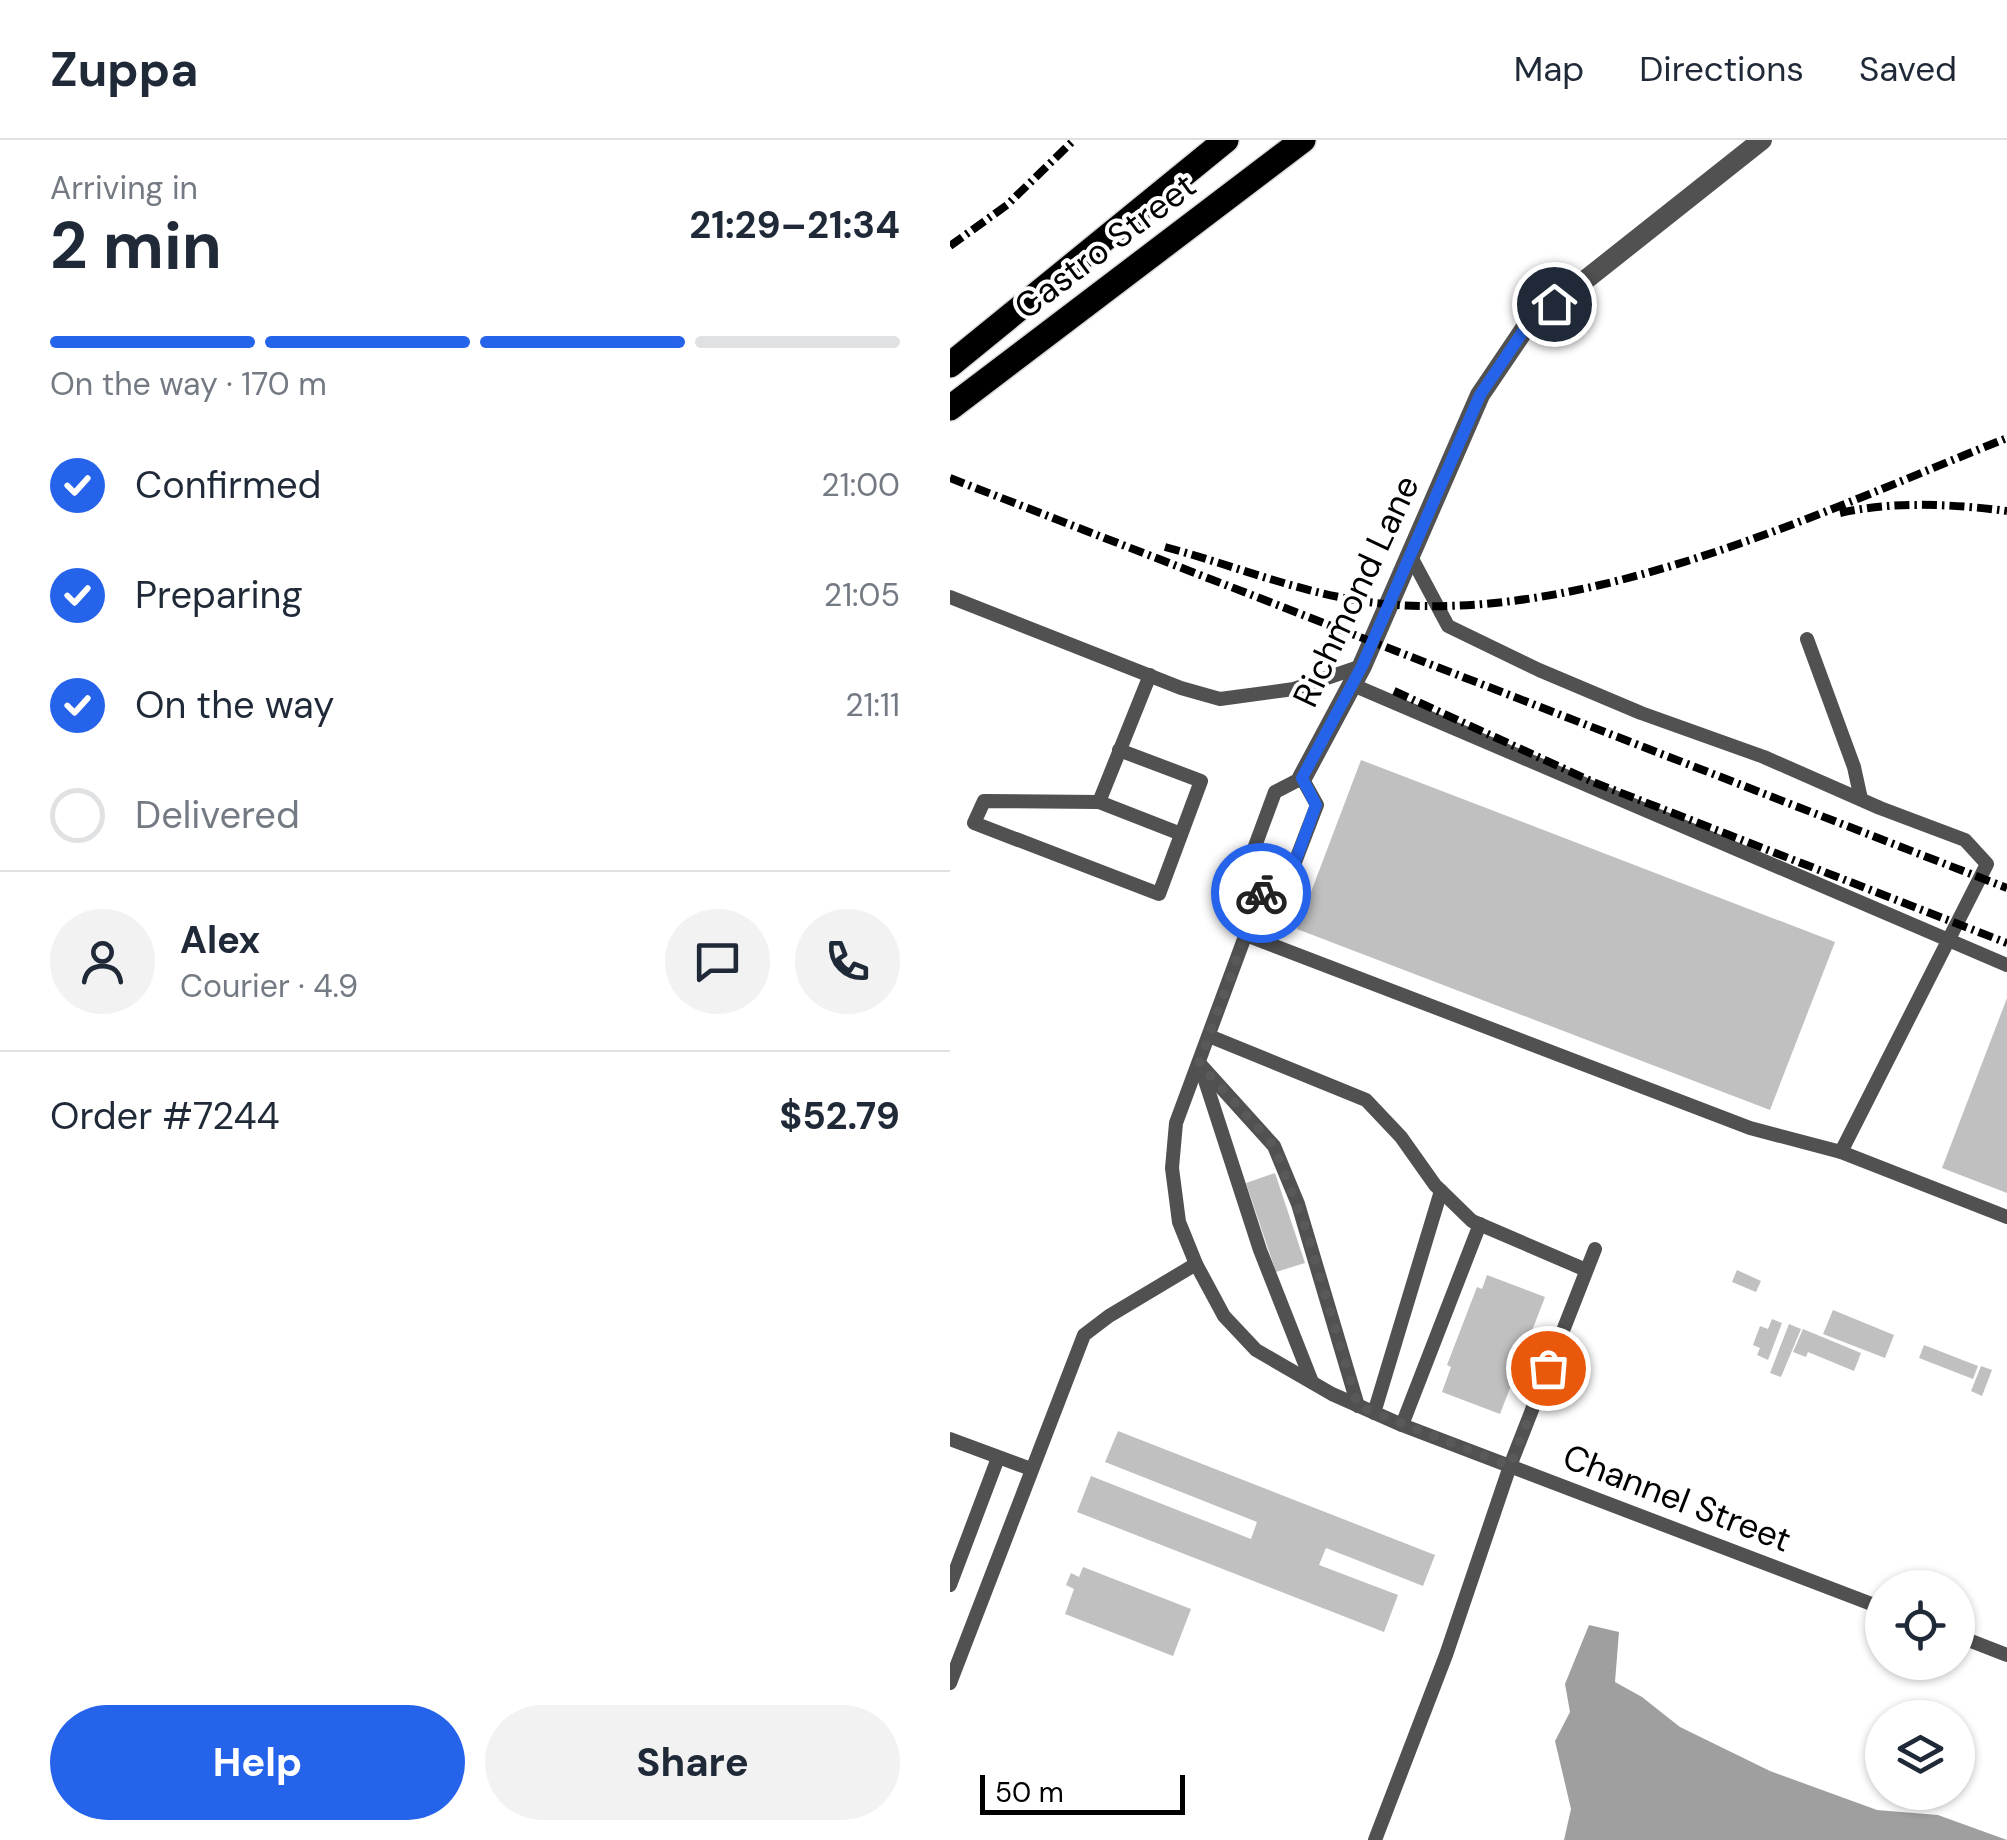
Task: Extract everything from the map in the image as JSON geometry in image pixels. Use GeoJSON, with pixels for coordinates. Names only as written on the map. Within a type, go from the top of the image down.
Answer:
{"type":"FeatureCollection","features":[{"type":"Feature","properties":{"kind":"main road","name":"Castro Street"},"geometry":{"type":"LineString","coordinates":[[950,365],[1226,140]]}},
{"type":"Feature","properties":{"kind":"main road","name":"Castro Street"},"geometry":{"type":"LineString","coordinates":[[950,408],[1303,140]]}},
{"type":"Feature","properties":{"kind":"street","name":"Richmond Lane"},"geometry":{"type":"LineString","coordinates":[[1302,778],[1357,676],[1480,395],[1526,327],[1762,140]]}},
{"type":"Feature","properties":{"kind":"lane"},"geometry":{"type":"LineString","coordinates":[[1409,553],[1448,626],[1607,699],[1965,840],[1987,864],[1841,1152]]}},
{"type":"Feature","properties":{"kind":"lane"},"geometry":{"type":"LineString","coordinates":[[950,597],[1150,676],[1220,699],[1357,676],[2007,965]]}},
{"type":"Feature","properties":{"kind":"lane"},"geometry":{"type":"LineString","coordinates":[[1807,639],[1854,767],[1860,800]]}},
{"type":"Feature","properties":{"kind":"lane"},"geometry":{"type":"LineString","coordinates":[[1098,802],[1150,676]]}},
{"type":"Feature","properties":{"kind":"lane"},"geometry":{"type":"LineString","coordinates":[[1119,750],[1201,781],[1159,894],[974,823],[984,801],[1098,802],[1181,834]]}},
{"type":"Feature","properties":{"kind":"lane","name":"Channel Street"},"geometry":{"type":"LineString","coordinates":[[1264,885],[1251,856],[1275,792],[1302,778],[1316,805],[1292,870],[1264,885],[1176,1123],[1172,1168],[1179,1222],[1224,1316],[1256,1350],[1358,1406],[1865,1602]]}},
{"type":"Feature","properties":{"kind":"lane"},"geometry":{"type":"LineString","coordinates":[[1246,935],[1750,1128],[1841,1152],[2007,1217]]}},
{"type":"Feature","properties":{"kind":"lane"},"geometry":{"type":"LineString","coordinates":[[1209,1036],[1366,1100],[1401,1137],[1441,1191],[1480,1224],[1586,1270]]}},
{"type":"Feature","properties":{"kind":"lane"},"geometry":{"type":"LineString","coordinates":[[1199,1063],[1260,1250],[1312,1382]]}},
{"type":"Feature","properties":{"kind":"lane"},"geometry":{"type":"LineString","coordinates":[[1199,1063],[1274,1146],[1309,1238],[1358,1406]]}},
{"type":"Feature","properties":{"kind":"lane"},"geometry":{"type":"LineString","coordinates":[[1374,1413],[1441,1191]]}},
{"type":"Feature","properties":{"kind":"lane"},"geometry":{"type":"LineString","coordinates":[[1402,1425],[1480,1224]]}},
{"type":"Feature","properties":{"kind":"lane"},"geometry":{"type":"LineString","coordinates":[[1375,1840],[1446,1655],[1510,1466],[1594,1249]]}},
{"type":"Feature","properties":{"kind":"lane"},"geometry":{"type":"LineString","coordinates":[[950,1683],[1084,1334],[1196,1264]]}},
{"type":"Feature","properties":{"kind":"lane"},"geometry":{"type":"LineString","coordinates":[[950,1438],[1031,1469]]}},
{"type":"Feature","properties":{"kind":"lane"},"geometry":{"type":"LineString","coordinates":[[950,1584],[998,1458]]}},
{"type":"Feature","properties":{"kind":"lane"},"geometry":{"type":"LineString","coordinates":[[1975,1643],[2007,1655]]}},
{"type":"Feature","properties":{"kind":"shaded area"},"geometry":{"type":"Polygon","coordinates":[[[1589,1625],[1619,1632],[1615,1682],[1642,1697],[1680,1727],[1770,1771],[1865,1806],[1865,1810],[1938,1815],[2007,1840],[1564,1840],[1571,1809],[1555,1741],[1570,1712],[1565,1684],[1589,1625]]]}},
{"type":"Feature","properties":{"kind":"building"},"geometry":{"type":"Polygon","coordinates":[[[1361,760],[1835,942],[1770,1110],[1297,929],[1361,760]]]}},
{"type":"Feature","properties":{"kind":"building"},"geometry":{"type":"Polygon","coordinates":[[[2007,998],[2007,1193],[1942,1168],[2007,998]]]}},
{"type":"Feature","properties":{"kind":"building"},"geometry":{"type":"Polygon","coordinates":[[[1275,1173],[1305,1263],[1276,1272],[1246,1183],[1275,1173]]]}},
{"type":"Feature","properties":{"kind":"building"},"geometry":{"type":"Polygon","coordinates":[[[1737,1270],[1761,1281],[1756,1292],[1732,1282],[1737,1270]]]}},
{"type":"Feature","properties":{"kind":"building"},"geometry":{"type":"Polygon","coordinates":[[[1487,1275],[1545,1297],[1500,1414],[1442,1392],[1451,1367],[1447,1365],[1477,1287],[1482,1289],[1487,1275]]]}},
{"type":"Feature","properties":{"kind":"building"},"geometry":{"type":"Polygon","coordinates":[[[1833,1310],[1894,1335],[1885,1358],[1823,1334],[1833,1310]]]}},
{"type":"Feature","properties":{"kind":"building"},"geometry":{"type":"Polygon","coordinates":[[[1772,1319],[1782,1323],[1768,1360],[1757,1355],[1760,1348],[1753,1345],[1760,1326],[1768,1329],[1772,1319]]]}},
{"type":"Feature","properties":{"kind":"building"},"geometry":{"type":"Polygon","coordinates":[[[1789,1324],[1801,1329],[1781,1377],[1770,1373],[1789,1324]]]}},
{"type":"Feature","properties":{"kind":"building"},"geometry":{"type":"Polygon","coordinates":[[[1803,1329],[1861,1353],[1854,1371],[1808,1352],[1806,1357],[1793,1352],[1803,1329]]]}},
{"type":"Feature","properties":{"kind":"building"},"geometry":{"type":"Polygon","coordinates":[[[1924,1345],[1978,1366],[1973,1379],[1919,1358],[1924,1345]]]}},
{"type":"Feature","properties":{"kind":"building"},"geometry":{"type":"Polygon","coordinates":[[[1981,1366],[1992,1370],[1982,1396],[1971,1391],[1981,1366]]]}},
{"type":"Feature","properties":{"kind":"building"},"geometry":{"type":"Polygon","coordinates":[[[1118,1431],[1435,1555],[1423,1586],[1326,1548],[1319,1565],[1398,1595],[1384,1632],[1077,1512],[1091,1476],[1251,1539],[1257,1522],[1105,1462],[1118,1431]]]}},
{"type":"Feature","properties":{"kind":"building"},"geometry":{"type":"Polygon","coordinates":[[[1083,1567],[1191,1609],[1173,1656],[1065,1614],[1074,1589],[1066,1585],[1071,1573],[1079,1577],[1083,1567]]]}},
{"type":"Feature","properties":{"kind":"railway"},"geometry":{"type":"LineString","coordinates":[[950,246],[1007,205],[1074,140]]}},
{"type":"Feature","properties":{"kind":"railway"},"geometry":{"type":"LineString","coordinates":[[1165,547],[1302,588],[1386,604],[1464,605],[1543,596],[1703,556],[2007,438]]}},
{"type":"Feature","properties":{"kind":"railway"},"geometry":{"type":"LineString","coordinates":[[950,478],[2007,888]]}},
{"type":"Feature","properties":{"kind":"railway"},"geometry":{"type":"LineString","coordinates":[[1840,513],[1923,505],[2007,511]]}},
{"type":"Feature","properties":{"kind":"railway"},"geometry":{"type":"LineString","coordinates":[[1394,691],[1593,782],[2007,943]]}},
{"type":"Feature","properties":{"kind":"way so far"},"geometry":{"type":"LineString","coordinates":[[1261,893],[1199,1063],[1274,1146],[1298,1204],[1358,1406],[1510,1466],[1548,1368]]}},
{"type":"Feature","properties":{"kind":"route"},"geometry":{"type":"LineString","coordinates":[[1261,893],[1264,885],[1292,870],[1316,805],[1302,778],[1362,666],[1480,395],[1526,327],[1554,304]]}}]}
